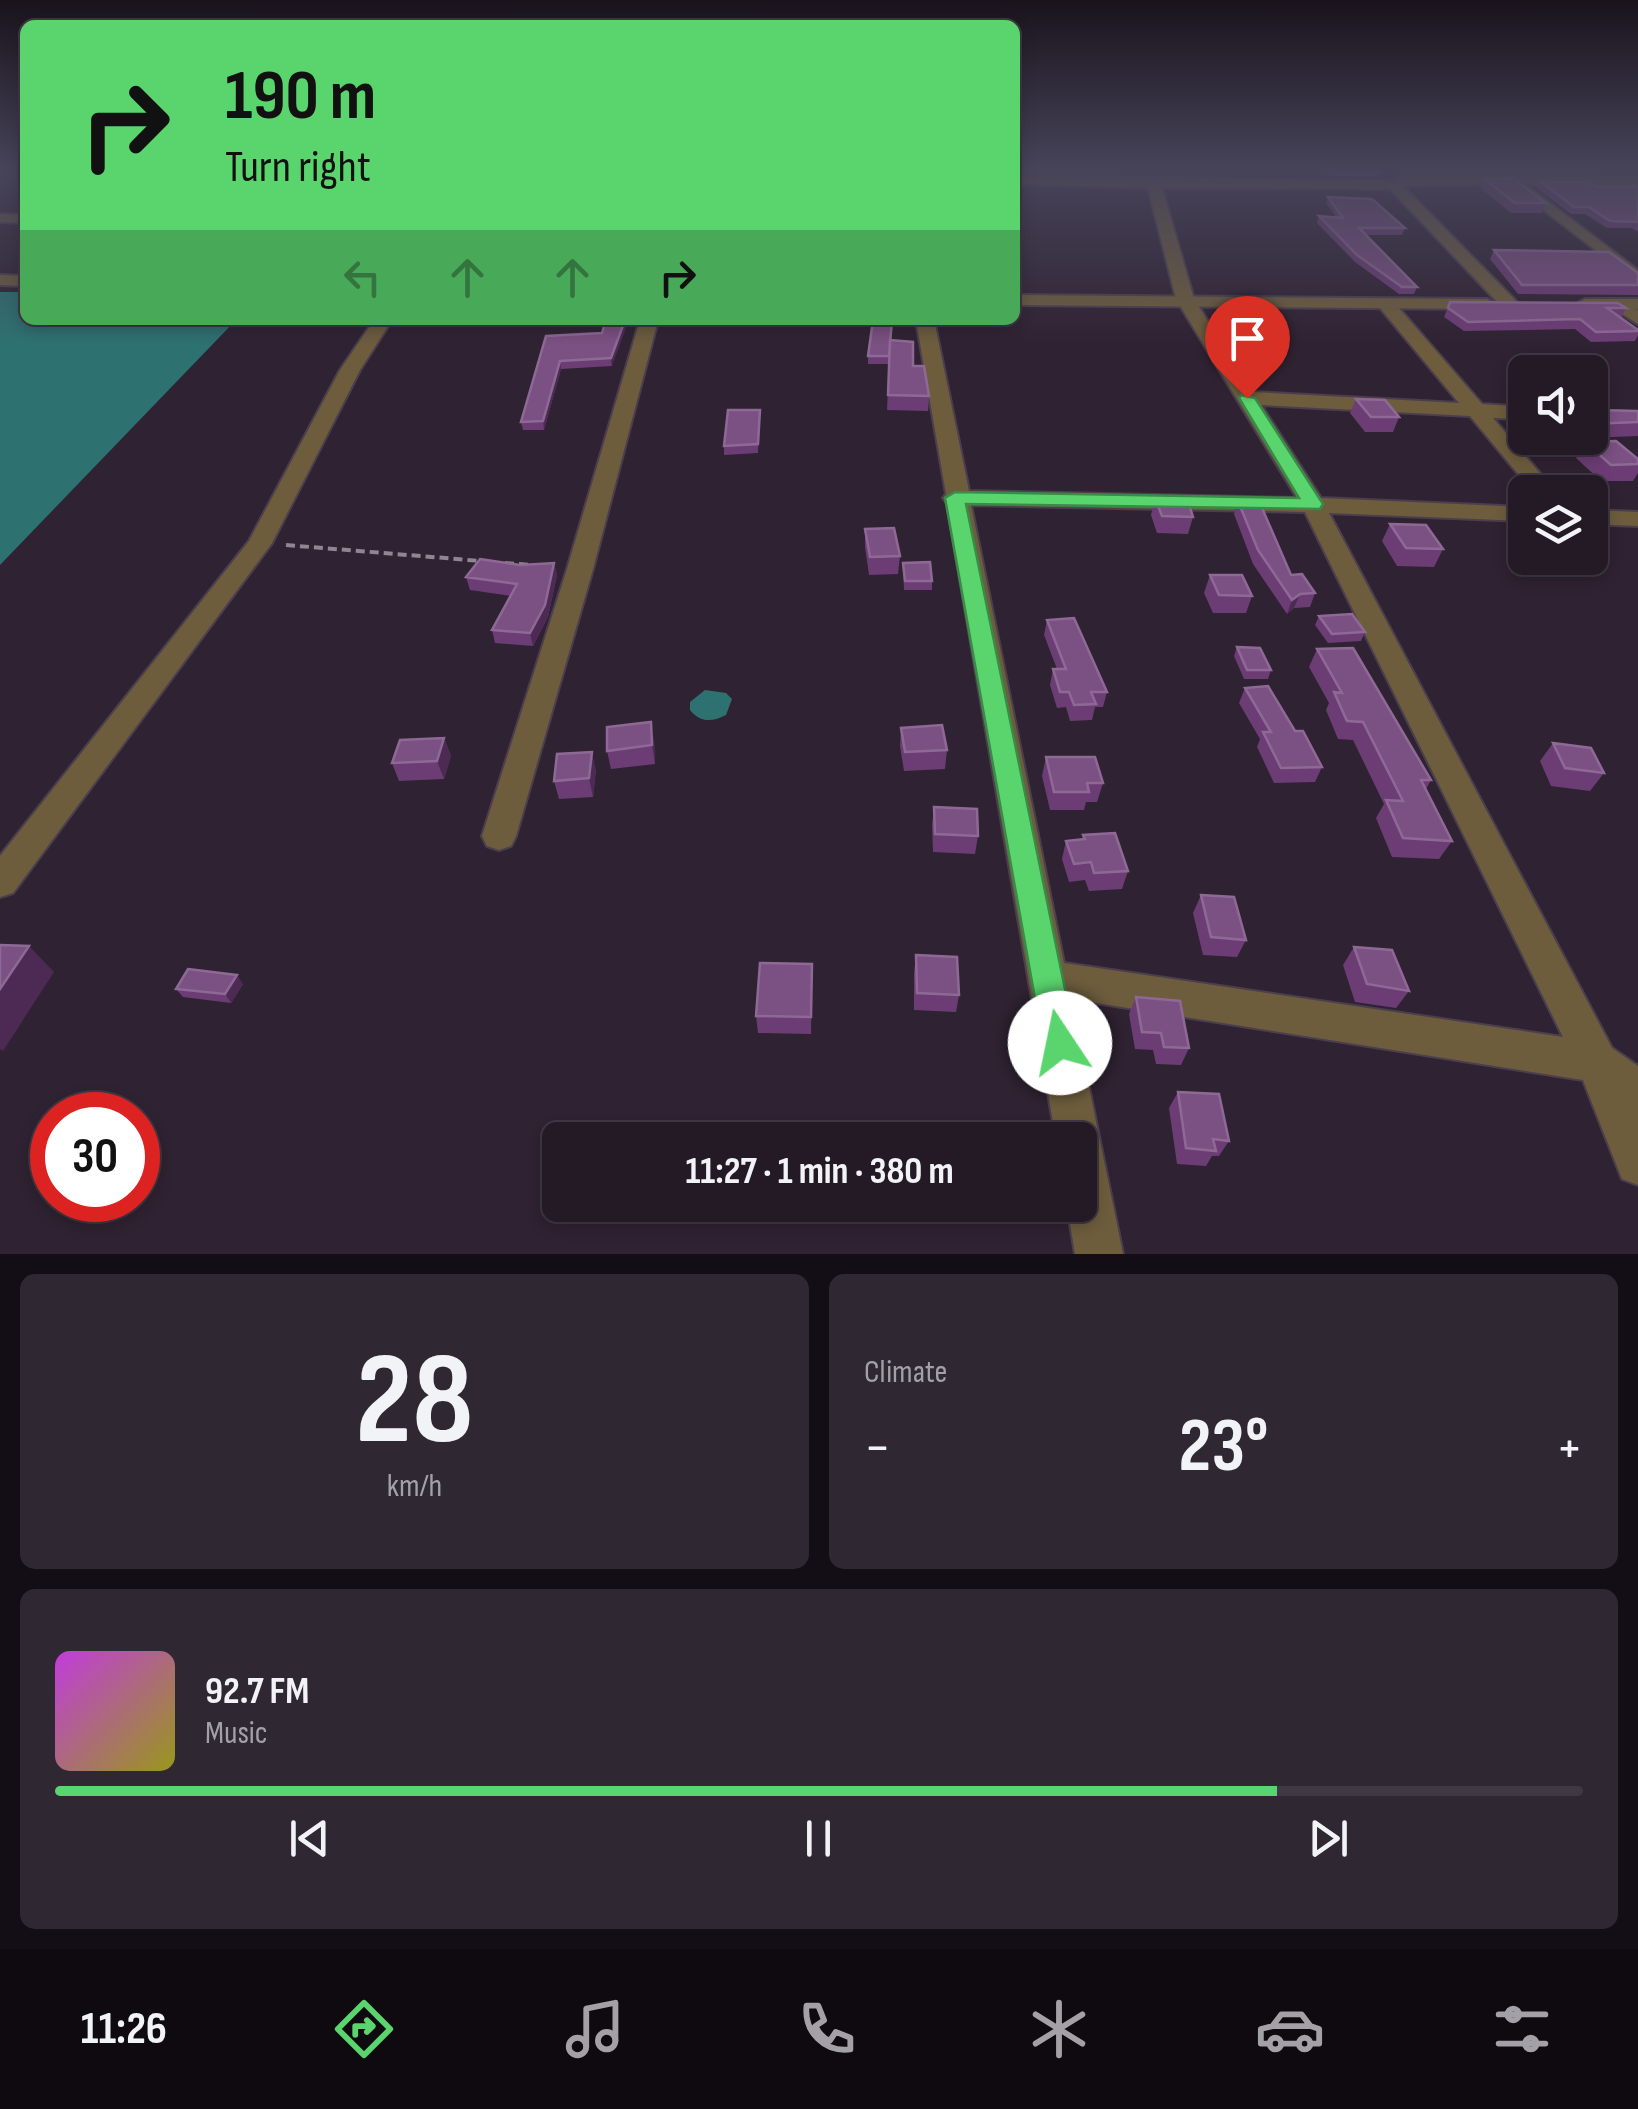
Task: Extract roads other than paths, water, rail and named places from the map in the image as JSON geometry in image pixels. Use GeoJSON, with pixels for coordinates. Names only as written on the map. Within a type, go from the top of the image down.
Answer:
{"type":"FeatureCollection","features":[{"type":"Feature","properties":{"kind":"street"},"geometry":{"type":"LineString","coordinates":[[1166,228],[1185,298],[1313,504],[1597,1062],[1638,1163]]}},
{"type":"Feature","properties":{"kind":"street"},"geometry":{"type":"LineString","coordinates":[[1020,300],[1185,298],[1518,304],[1439,228]]}},
{"type":"Feature","properties":{"kind":"street"},"geometry":{"type":"LineString","coordinates":[[1573,228],[1638,278]]}},
{"type":"Feature","properties":{"kind":"street"},"geometry":{"type":"LineString","coordinates":[[1386,304],[1531,475]]}},
{"type":"Feature","properties":{"kind":"street"},"geometry":{"type":"LineString","coordinates":[[1564,304],[1629,304],[1638,319]]}},
{"type":"Feature","properties":{"kind":"street"},"geometry":{"type":"LineString","coordinates":[[0,882],[260,543],[350,370],[380,325]]}},
{"type":"Feature","properties":{"kind":"street"},"geometry":{"type":"LineString","coordinates":[[498,836],[580,569],[649,325]]}},
{"type":"Feature","properties":{"kind":"street"},"geometry":{"type":"LineString","coordinates":[[925,325],[1075,1122]]}},
{"type":"Feature","properties":{"kind":"street"},"geometry":{"type":"LineString","coordinates":[[1247,398],[1508,412]]}},
{"type":"Feature","properties":{"kind":"street"},"geometry":{"type":"LineString","coordinates":[[955,498],[1313,504],[1508,513]]}},
{"type":"Feature","properties":{"kind":"street"},"geometry":{"type":"LineString","coordinates":[[1608,518],[1638,520]]}},
{"type":"Feature","properties":{"kind":"street"},"geometry":{"type":"LineString","coordinates":[[1048,978],[1597,1062],[1638,1091]]}},
{"type":"Feature","properties":{"kind":"street"},"geometry":{"type":"LineString","coordinates":[[1093,1222],[1099,1254]]}}]}
